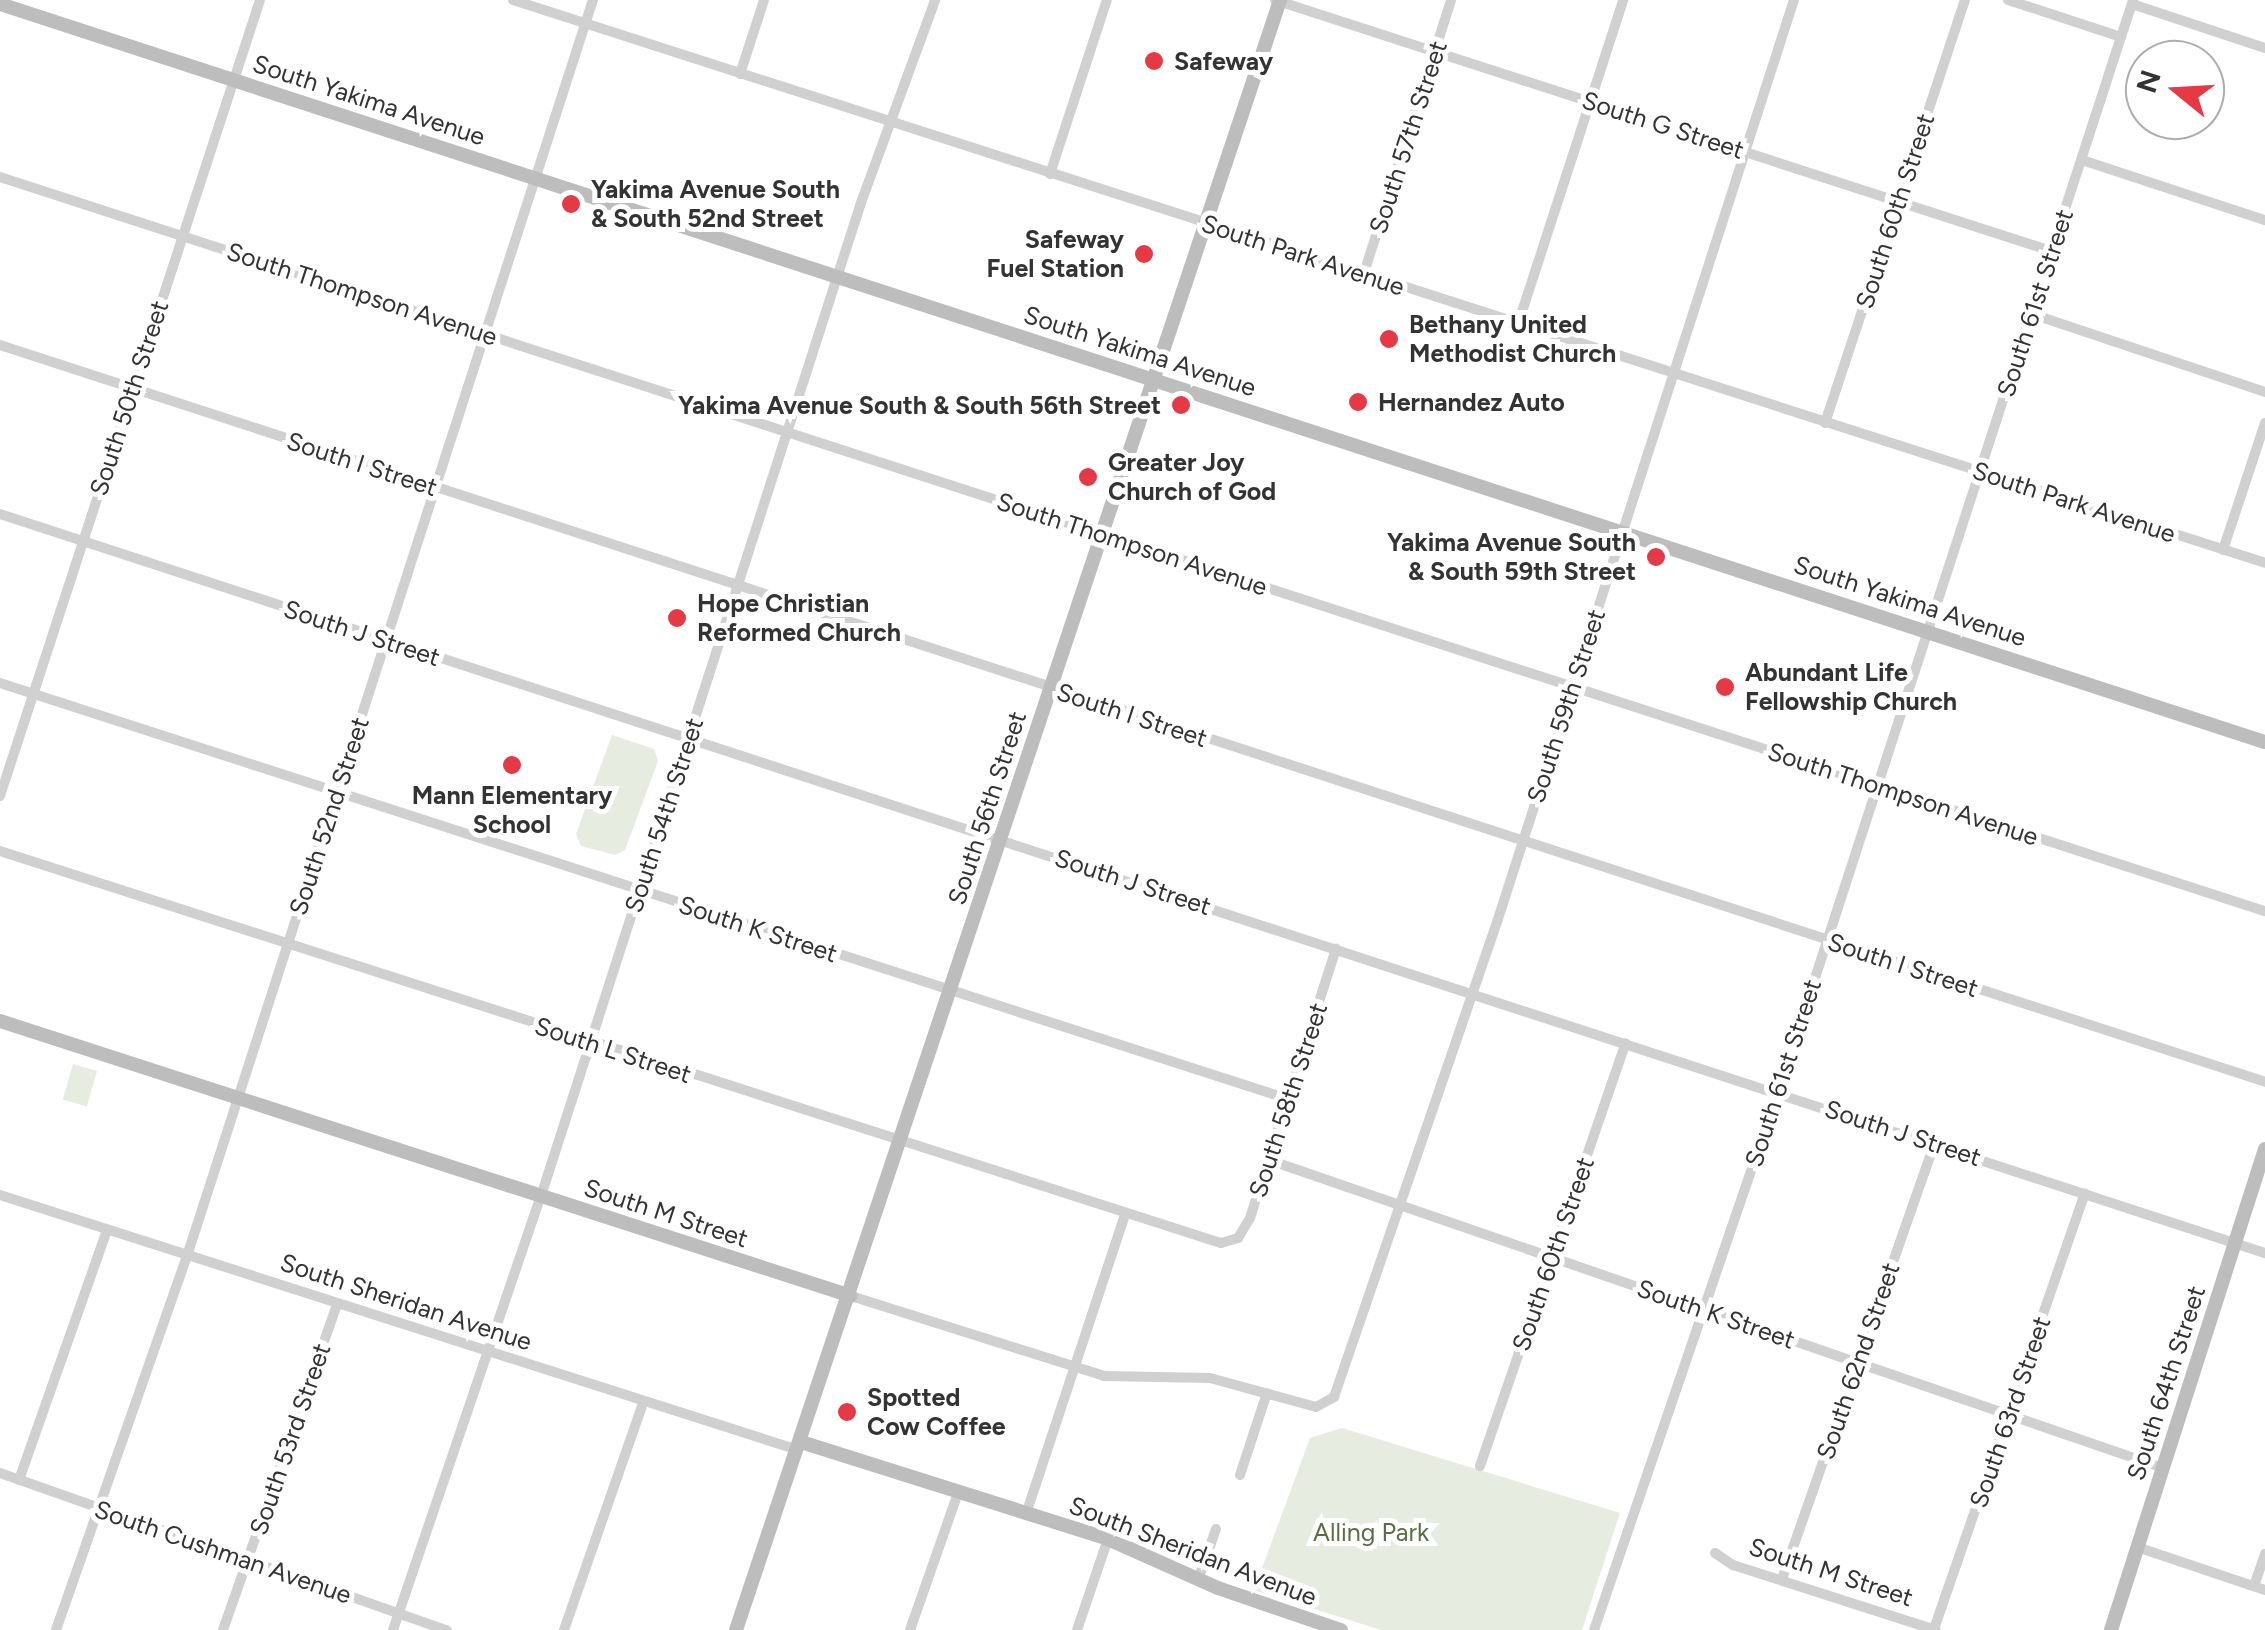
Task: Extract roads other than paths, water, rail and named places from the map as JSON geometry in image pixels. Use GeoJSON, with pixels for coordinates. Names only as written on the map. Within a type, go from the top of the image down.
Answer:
{"type":"FeatureCollection","features":[{"type":"Feature","properties":{"kind":"main road","name":"South 56th Street"},"geometry":{"type":"LineString","coordinates":[[736,1630],[851,1296],[1278,0]]}},
{"type":"Feature","properties":{"kind":"main road","name":"South Yakima Avenue"},"geometry":{"type":"LineString","coordinates":[[0,4],[2265,742]]}},
{"type":"Feature","properties":{"kind":"main road","name":"South M Street"},"geometry":{"type":"LineString","coordinates":[[0,1020],[851,1296]]}},
{"type":"Feature","properties":{"kind":"main road","name":"South 64th Street"},"geometry":{"type":"LineString","coordinates":[[2111,1630],[2265,1149]]}},
{"type":"Feature","properties":{"kind":"main road","name":"South Sheridan Avenue"},"geometry":{"type":"LineString","coordinates":[[800,1446],[1108,1539],[1198,1580],[1341,1630]]}},
{"type":"Feature","properties":{"kind":"street","name":"South 50th Street"},"geometry":{"type":"LineString","coordinates":[[0,796],[260,0]]}},
{"type":"Feature","properties":{"kind":"street","name":"South Park Avenue"},"geometry":{"type":"LineString","coordinates":[[513,0],[2265,564]]}},
{"type":"Feature","properties":{"kind":"street","name":"South 52nd Street"},"geometry":{"type":"LineString","coordinates":[[56,1630],[188,1256],[593,0]]}},
{"type":"Feature","properties":{"kind":"street"},"geometry":{"type":"LineString","coordinates":[[740,74],[764,0]]}},
{"type":"Feature","properties":{"kind":"street","name":"South 54th Street"},"geometry":{"type":"LineString","coordinates":[[393,1630],[489,1353],[840,277],[935,0]]}},
{"type":"Feature","properties":{"kind":"street"},"geometry":{"type":"LineString","coordinates":[[1050,174],[1107,0]]}},
{"type":"Feature","properties":{"kind":"street","name":"South G Street"},"geometry":{"type":"LineString","coordinates":[[1278,0],[2051,252]]}},
{"type":"Feature","properties":{"kind":"street","name":"South 57th Street"},"geometry":{"type":"LineString","coordinates":[[1364,273],[1452,0]]}},
{"type":"Feature","properties":{"kind":"street"},"geometry":{"type":"LineString","coordinates":[[1518,324],[1623,0]]}},
{"type":"Feature","properties":{"kind":"street","name":"South 59th Street"},"geometry":{"type":"LineString","coordinates":[[1325,1406],[1339,1387],[1473,994],[1794,0]]}},
{"type":"Feature","properties":{"kind":"street","name":"South 60th Street"},"geometry":{"type":"LineString","coordinates":[[1825,422],[1965,0]]}},
{"type":"Feature","properties":{"kind":"street"},"geometry":{"type":"LineString","coordinates":[[2008,0],[2121,37]]}},
{"type":"Feature","properties":{"kind":"street"},"geometry":{"type":"LineString","coordinates":[[2133,2],[2265,48]]}},
{"type":"Feature","properties":{"kind":"street","name":"South 61st Street"},"geometry":{"type":"LineString","coordinates":[[1594,1630],[1778,1092],[2133,2]]}},
{"type":"Feature","properties":{"kind":"street"},"geometry":{"type":"LineString","coordinates":[[2082,160],[2265,220]]}},
{"type":"Feature","properties":{"kind":"street","name":"South Thompson Avenue"},"geometry":{"type":"LineString","coordinates":[[0,177],[2265,912]]}},
{"type":"Feature","properties":{"kind":"street"},"geometry":{"type":"LineString","coordinates":[[2032,314],[2265,392]]}},
{"type":"Feature","properties":{"kind":"street","name":"South I Street"},"geometry":{"type":"LineString","coordinates":[[0,345],[2265,1082]]}},
{"type":"Feature","properties":{"kind":"street"},"geometry":{"type":"LineString","coordinates":[[2223,550],[2265,423]]}},
{"type":"Feature","properties":{"kind":"street","name":"South J Street"},"geometry":{"type":"LineString","coordinates":[[0,514],[2265,1252]]}},
{"type":"Feature","properties":{"kind":"street","name":"South K Street"},"geometry":{"type":"LineString","coordinates":[[0,683],[1288,1099]]}},
{"type":"Feature","properties":{"kind":"street","name":"South L Street"},"geometry":{"type":"LineString","coordinates":[[0,852],[1125,1215],[1228,1242]]}},
{"type":"Feature","properties":{"kind":"street","name":"South 58th Street"},"geometry":{"type":"LineString","coordinates":[[1228,1242],[1247,1226],[1336,948]]}},
{"type":"Feature","properties":{"kind":"street","name":"South 60th Street"},"geometry":{"type":"LineString","coordinates":[[1480,1466],[1626,1043]]}},
{"type":"Feature","properties":{"kind":"street","name":"South 62nd Street"},"geometry":{"type":"LineString","coordinates":[[1782,1579],[1934,1144]]}},
{"type":"Feature","properties":{"kind":"street","name":"South K Street"},"geometry":{"type":"LineString","coordinates":[[1269,1160],[2163,1468]]}},
{"type":"Feature","properties":{"kind":"street","name":"South 63rd Street"},"geometry":{"type":"LineString","coordinates":[[1935,1630],[2086,1193]]}},
{"type":"Feature","properties":{"kind":"street","name":"South Sheridan Avenue"},"geometry":{"type":"LineString","coordinates":[[0,1195],[643,1403],[800,1446]]}},
{"type":"Feature","properties":{"kind":"street"},"geometry":{"type":"LineString","coordinates":[[1026,1514],[1125,1215]]}},
{"type":"Feature","properties":{"kind":"street"},"geometry":{"type":"LineString","coordinates":[[18,1480],[107,1230]]}},
{"type":"Feature","properties":{"kind":"street","name":"South M Street"},"geometry":{"type":"LineString","coordinates":[[851,1296],[1075,1368],[1125,1380],[1210,1378],[1325,1406]]}},
{"type":"Feature","properties":{"kind":"street","name":"South 53rd Street"},"geometry":{"type":"LineString","coordinates":[[223,1630],[337,1304]]}},
{"type":"Feature","properties":{"kind":"street"},"geometry":{"type":"LineString","coordinates":[[1240,1475],[1267,1393]]}},
{"type":"Feature","properties":{"kind":"street"},"geometry":{"type":"LineString","coordinates":[[564,1630],[643,1403]]}},
{"type":"Feature","properties":{"kind":"street","name":"South Cushman Avenue"},"geometry":{"type":"LineString","coordinates":[[0,1473],[446,1630]]}},
{"type":"Feature","properties":{"kind":"street"},"geometry":{"type":"LineString","coordinates":[[910,1630],[958,1492]]}},
{"type":"Feature","properties":{"kind":"street"},"geometry":{"type":"LineString","coordinates":[[1198,1580],[1216,1529]]}},
{"type":"Feature","properties":{"kind":"street"},"geometry":{"type":"LineString","coordinates":[[1077,1630],[1108,1539]]}},
{"type":"Feature","properties":{"kind":"street"},"geometry":{"type":"LineString","coordinates":[[2137,1547],[2260,1588],[2265,1554]]}},
{"type":"Feature","properties":{"kind":"street","name":"South M Street"},"geometry":{"type":"LineString","coordinates":[[1715,1553],[1935,1630]]}},
{"type":"Feature","properties":{"kind":"place","name":"Safeway"},"geometry":{"type":"Point","coordinates":[1154,61]}},
{"type":"Feature","properties":{"kind":"place","name":"Yakima Avenue South & South 52nd Street"},"geometry":{"type":"Point","coordinates":[571,204]}},
{"type":"Feature","properties":{"kind":"place","name":"Safeway Fuel Station"},"geometry":{"type":"Point","coordinates":[1144,254]}},
{"type":"Feature","properties":{"kind":"place","name":"Bethany United Methodist Church"},"geometry":{"type":"Point","coordinates":[1389,339]}},
{"type":"Feature","properties":{"kind":"place","name":"Hernandez Auto"},"geometry":{"type":"Point","coordinates":[1358,402]}},
{"type":"Feature","properties":{"kind":"place","name":"Yakima Avenue South & South 56th Street"},"geometry":{"type":"Point","coordinates":[1181,405]}},
{"type":"Feature","properties":{"kind":"place","name":"Greater Joy Church of God"},"geometry":{"type":"Point","coordinates":[1088,477]}},
{"type":"Feature","properties":{"kind":"place","name":"Yakima Avenue South & South 59th Street"},"geometry":{"type":"Point","coordinates":[1656,557]}},
{"type":"Feature","properties":{"kind":"place","name":"Hope Christian Reformed Church"},"geometry":{"type":"Point","coordinates":[677,618]}},
{"type":"Feature","properties":{"kind":"place","name":"Abundant Life Fellowship Church"},"geometry":{"type":"Point","coordinates":[1725,687]}},
{"type":"Feature","properties":{"kind":"place","name":"Mann Elementary School"},"geometry":{"type":"Point","coordinates":[512,765]}},
{"type":"Feature","properties":{"kind":"place","name":"Spotted Cow Coffee"},"geometry":{"type":"Point","coordinates":[847,1412]}},
{"type":"Feature","properties":{"kind":"park label","name":"Alling Park"},"geometry":{"type":"Point","coordinates":[1371,1532]}}]}
